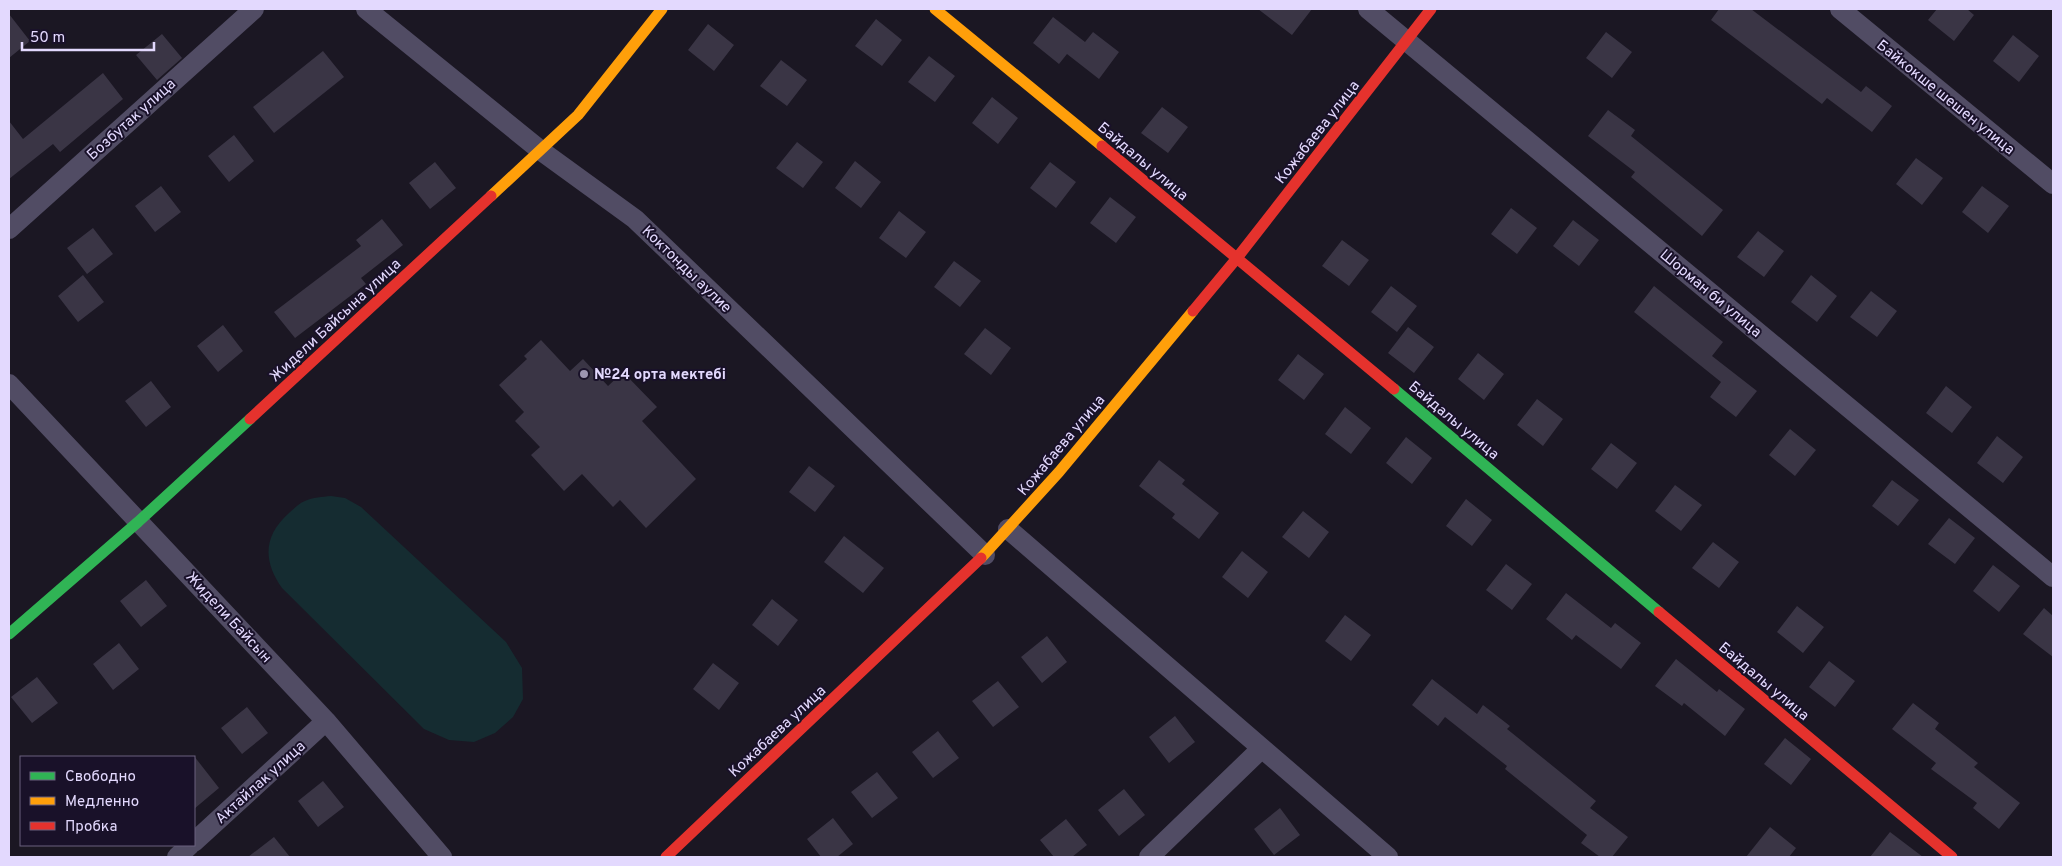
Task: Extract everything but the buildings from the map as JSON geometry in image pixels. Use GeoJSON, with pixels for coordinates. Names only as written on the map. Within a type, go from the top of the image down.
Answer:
{"type":"FeatureCollection","features":[{"type":"Feature","properties":{"kind":"street","name":"Бозбутак улица"},"geometry":{"type":"LineString","coordinates":[[9,229],[254,9]]}},
{"type":"Feature","properties":{"kind":"street","name":"Коктонды аулие"},"geometry":{"type":"LineString","coordinates":[[366,9],[540,150],[635,219],[985,555]]}},
{"type":"Feature","properties":{"kind":"street","name":"Жидели Байсына улица"},"geometry":{"type":"LineString","coordinates":[[9,634],[138,522],[578,115],[662,9]]}},
{"type":"Feature","properties":{"kind":"street","name":"Байдалы улица"},"geometry":{"type":"LineString","coordinates":[[936,9],[1237,258],[1952,857]]}},
{"type":"Feature","properties":{"kind":"street","name":"Шорман би улица"},"geometry":{"type":"LineString","coordinates":[[1368,9],[2053,577]]}},
{"type":"Feature","properties":{"kind":"street","name":"Кожабаева улица"},"geometry":{"type":"LineString","coordinates":[[666,857],[985,555],[1237,258],[1431,9]]}},
{"type":"Feature","properties":{"kind":"street","name":"Байкокше шешен улица"},"geometry":{"type":"LineString","coordinates":[[1840,9],[2053,184]]}},
{"type":"Feature","properties":{"kind":"street","name":"Жидели Байсын"},"geometry":{"type":"LineString","coordinates":[[9,384],[326,721],[442,857]]}},
{"type":"Feature","properties":{"kind":"street"},"geometry":{"type":"LineString","coordinates":[[1008,529],[1388,857]]}},
{"type":"Feature","properties":{"kind":"street","name":"Актайлак улица"},"geometry":{"type":"LineString","coordinates":[[195,841],[326,721]]}},
{"type":"Feature","properties":{"kind":"street"},"geometry":{"type":"LineString","coordinates":[[1149,857],[1261,749]]}},
{"type":"Feature","properties":{"kind":"street"},"geometry":{"type":"LineString","coordinates":[[177,857],[189,846]]}},
{"type":"Feature","properties":{"kind":"green space"},"geometry":{"type":"Polygon","coordinates":[[[318,497],[345,498],[361,507],[506,642],[522,668],[523,699],[513,717],[495,733],[474,742],[449,740],[424,729],[282,588],[271,568],[269,558],[270,540],[274,531],[280,522],[301,503],[318,497]]]}},
{"type":"Feature","properties":{"kind":"traffic: fast"},"geometry":{"type":"LineString","coordinates":[[1394,389],[1659,612]]}},
{"type":"Feature","properties":{"kind":"traffic: fast"},"geometry":{"type":"LineString","coordinates":[[9,634],[138,522],[250,419]]}},
{"type":"Feature","properties":{"kind":"traffic: slow"},"geometry":{"type":"LineString","coordinates":[[491,196],[578,115],[662,9]]}},
{"type":"Feature","properties":{"kind":"traffic: slow"},"geometry":{"type":"LineString","coordinates":[[935,9],[1102,146]]}},
{"type":"Feature","properties":{"kind":"traffic: slow"},"geometry":{"type":"LineString","coordinates":[[981,558],[1059,472],[1193,311]]}},
{"type":"Feature","properties":{"kind":"traffic: jam"},"geometry":{"type":"LineString","coordinates":[[1193,311],[1237,258],[1431,9]]}},
{"type":"Feature","properties":{"kind":"traffic: jam"},"geometry":{"type":"LineString","coordinates":[[1102,146],[1394,389]]}},
{"type":"Feature","properties":{"kind":"traffic: jam"},"geometry":{"type":"LineString","coordinates":[[250,419],[491,196]]}},
{"type":"Feature","properties":{"kind":"traffic: jam"},"geometry":{"type":"LineString","coordinates":[[666,857],[981,558]]}},
{"type":"Feature","properties":{"kind":"traffic: jam"},"geometry":{"type":"LineString","coordinates":[[1659,612],[1952,857]]}},
{"type":"Feature","properties":{"kind":"place","name":"№24 орта мектебі"},"geometry":{"type":"Point","coordinates":[584,374]}}]}
